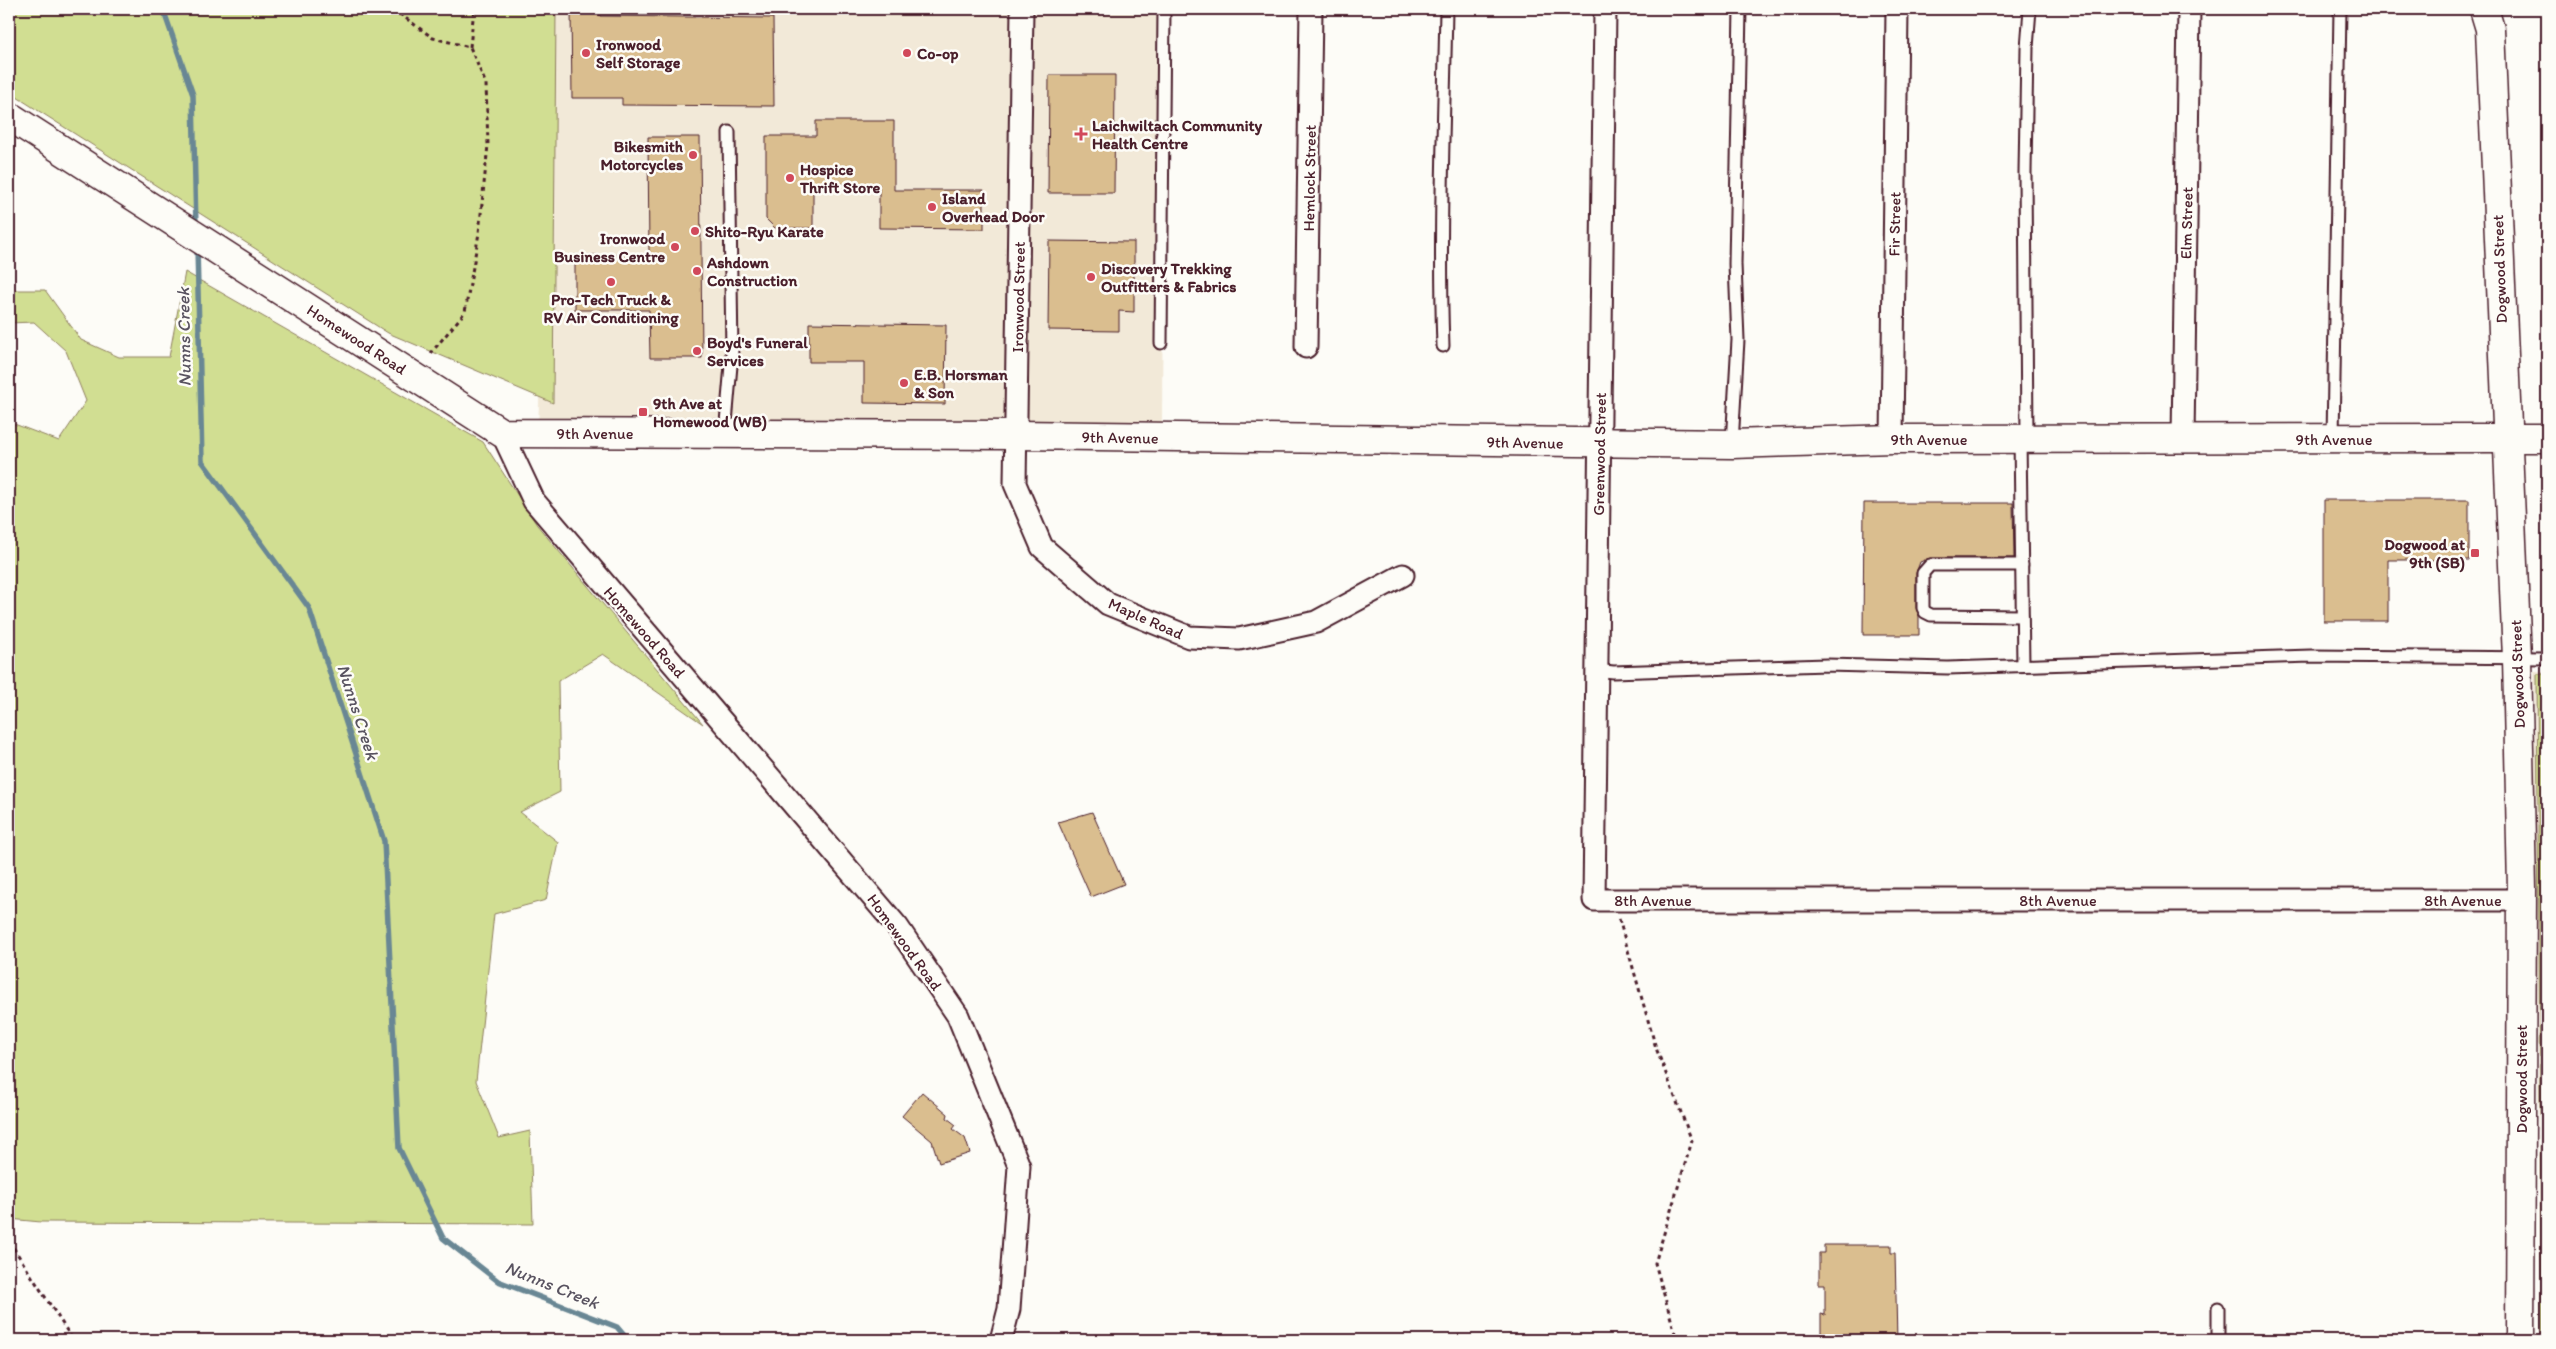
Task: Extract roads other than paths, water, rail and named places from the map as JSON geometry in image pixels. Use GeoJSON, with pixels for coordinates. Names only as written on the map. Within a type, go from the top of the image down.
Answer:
{"type":"FeatureCollection","features":[{"type":"Feature","properties":{"kind":"main road","name":"Dogwood Street"},"geometry":{"type":"LineString","coordinates":[[2484,9],[2490,29],[2506,438],[2517,658],[2522,900],[2520,1340]]}},
{"type":"Feature","properties":{"kind":"main road","name":"Homewood Road"},"geometry":{"type":"LineString","coordinates":[[9,116],[502,433]]}},
{"type":"Feature","properties":{"kind":"main road","name":"9th Avenue"},"geometry":{"type":"LineString","coordinates":[[502,433],[1016,435],[1732,444],[1892,439],[2024,438],[2547,438]]}},
{"type":"Feature","properties":{"kind":"street","name":"Ironwood Street"},"geometry":{"type":"LineString","coordinates":[[1016,435],[1022,9]]}},
{"type":"Feature","properties":{"kind":"street","name":"Hemlock Street"},"geometry":{"type":"LineString","coordinates":[[1306,347],[1311,9]]}},
{"type":"Feature","properties":{"kind":"street","name":"Greenwood Street"},"geometry":{"type":"LineString","coordinates":[[1604,900],[1597,670],[1605,9]]}},
{"type":"Feature","properties":{"kind":"street","name":"Fir Street"},"geometry":{"type":"LineString","coordinates":[[1892,439],[1897,9]]}},
{"type":"Feature","properties":{"kind":"street","name":"Elm Street"},"geometry":{"type":"LineString","coordinates":[[2183,438],[2189,9]]}},
{"type":"Feature","properties":{"kind":"street","name":"Homewood Road"},"geometry":{"type":"LineString","coordinates":[[502,433],[534,501],[897,926],[958,1016],[1019,1166],[1009,1310],[1001,1340]]}},
{"type":"Feature","properties":{"kind":"street","name":"Maple Road"},"geometry":{"type":"LineString","coordinates":[[1016,435],[1015,484],[1042,547],[1108,604],[1165,629],[1189,637],[1239,639],[1316,622],[1403,575]]}},
{"type":"Feature","properties":{"kind":"street","name":"8th Avenue"},"geometry":{"type":"LineString","coordinates":[[1604,900],[2522,900]]}},
{"type":"Feature","properties":{"kind":"lane"},"geometry":{"type":"LineString","coordinates":[[1161,344],[1164,9]]}},
{"type":"Feature","properties":{"kind":"lane"},"geometry":{"type":"LineString","coordinates":[[1443,346],[1440,255],[1444,178],[1442,119],[1446,9]]}},
{"type":"Feature","properties":{"kind":"lane"},"geometry":{"type":"LineString","coordinates":[[1732,444],[1738,340],[1736,264],[1740,9]]}},
{"type":"Feature","properties":{"kind":"lane"},"geometry":{"type":"LineString","coordinates":[[2023,665],[2025,172],[2027,48],[2030,9]]}},
{"type":"Feature","properties":{"kind":"lane"},"geometry":{"type":"LineString","coordinates":[[2333,439],[2340,9]]}},
{"type":"Feature","properties":{"kind":"lane"},"geometry":{"type":"LineString","coordinates":[[725,434],[732,354],[729,132]]}},
{"type":"Feature","properties":{"kind":"lane"},"geometry":{"type":"LineString","coordinates":[[2022,565],[1930,565],[1923,573],[1922,608],[1931,615],[2022,616]]}},
{"type":"Feature","properties":{"kind":"lane"},"geometry":{"type":"LineString","coordinates":[[1597,670],[1613,672],[1827,665],[1948,668],[2311,656],[2547,658]]}},
{"type":"Feature","properties":{"kind":"lane"},"geometry":{"type":"LineString","coordinates":[[2218,1308],[2218,1340]]}},
{"type":"Feature","properties":{"kind":"waterway","name":"Nunns Creek"},"geometry":{"type":"LineString","coordinates":[[163,9],[193,95],[196,228]]}},
{"type":"Feature","properties":{"kind":"waterway","name":"Nunns Creek"},"geometry":{"type":"LineString","coordinates":[[197,247],[202,461],[309,608],[384,841],[399,1148],[443,1238],[498,1281],[617,1327],[628,1340]]}},
{"type":"Feature","properties":{"kind":"place","name":"Ironwood Self Storage"},"geometry":{"type":"Point","coordinates":[586,53]}},
{"type":"Feature","properties":{"kind":"place","name":"Co-op"},"geometry":{"type":"Point","coordinates":[907,53]}},
{"type":"Feature","properties":{"kind":"place","name":"Laichwiltach Community Health Centre"},"geometry":{"type":"Point","coordinates":[1081,134]}},
{"type":"Feature","properties":{"kind":"place","name":"Bikesmith Motorcycles"},"geometry":{"type":"Point","coordinates":[693,155]}},
{"type":"Feature","properties":{"kind":"place","name":"Hospice Thrift Store"},"geometry":{"type":"Point","coordinates":[790,178]}},
{"type":"Feature","properties":{"kind":"place","name":"Island Overhead Door"},"geometry":{"type":"Point","coordinates":[932,207]}},
{"type":"Feature","properties":{"kind":"place","name":"Shito-Ryu Karate"},"geometry":{"type":"Point","coordinates":[695,231]}},
{"type":"Feature","properties":{"kind":"place","name":"Ironwood Business Centre"},"geometry":{"type":"Point","coordinates":[675,247]}},
{"type":"Feature","properties":{"kind":"place","name":"Ashdown Construction"},"geometry":{"type":"Point","coordinates":[697,271]}},
{"type":"Feature","properties":{"kind":"place","name":"Discovery Trekking Outfitters & Fabrics"},"geometry":{"type":"Point","coordinates":[1091,277]}},
{"type":"Feature","properties":{"kind":"place","name":"Pro-Tech Truck & RV Air Conditioning"},"geometry":{"type":"Point","coordinates":[611,282]}},
{"type":"Feature","properties":{"kind":"place","name":"Boyd's Funeral Services"},"geometry":{"type":"Point","coordinates":[697,351]}},
{"type":"Feature","properties":{"kind":"place","name":"E.B. Horsman & Son"},"geometry":{"type":"Point","coordinates":[904,383]}},
{"type":"Feature","properties":{"kind":"place","name":"9th Ave at Homewood (WB)"},"geometry":{"type":"Point","coordinates":[643,412]}},
{"type":"Feature","properties":{"kind":"place","name":"Dogwood at 9th (SB)"},"geometry":{"type":"Point","coordinates":[2475,553]}}]}
